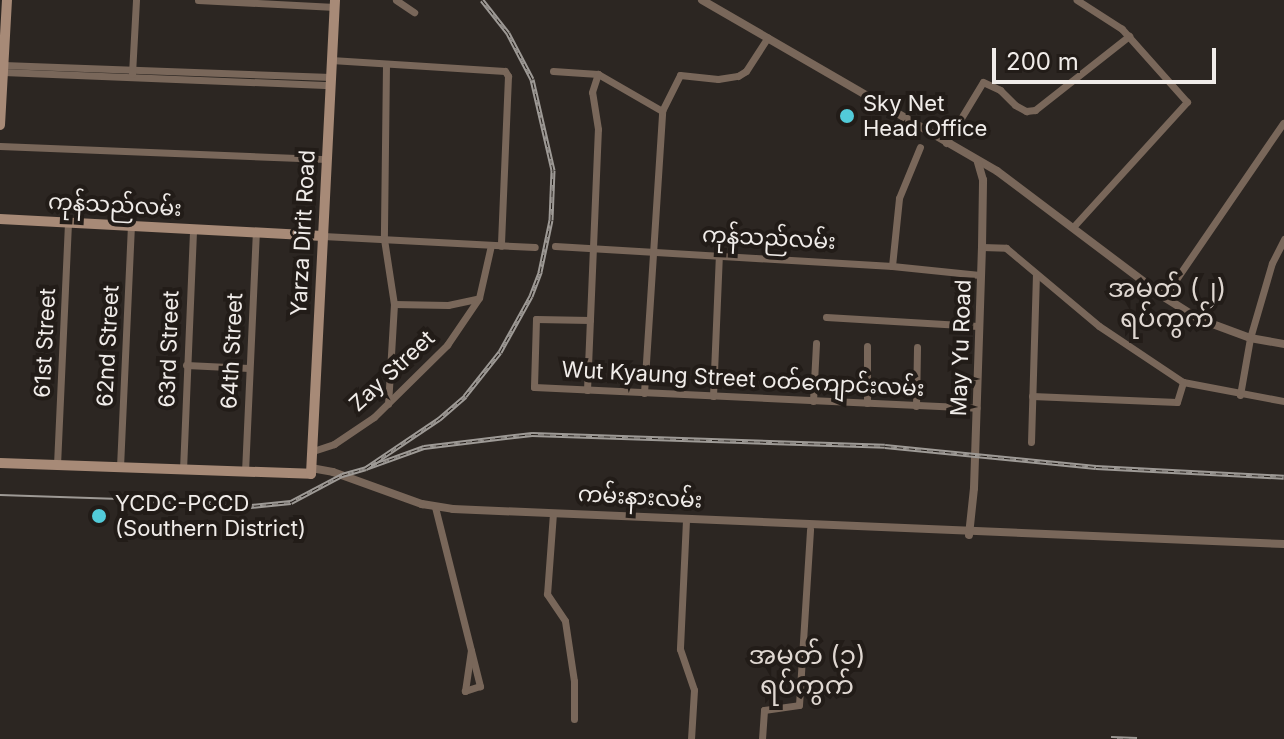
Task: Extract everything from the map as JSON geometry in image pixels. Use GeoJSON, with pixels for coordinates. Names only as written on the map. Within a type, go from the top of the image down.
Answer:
{"type":"FeatureCollection","features":[{"type":"Feature","properties":{"kind":"main road"},"geometry":{"type":"LineString","coordinates":[[0,125],[7,0]]}},
{"type":"Feature","properties":{"kind":"main road","name":"Yarza Dirit Road"},"geometry":{"type":"LineString","coordinates":[[311,471],[335,4]]}},
{"type":"Feature","properties":{"kind":"main road","name":"ကုန်သည်လမ်း"},"geometry":{"type":"LineString","coordinates":[[0,219],[323,236]]}},
{"type":"Feature","properties":{"kind":"main road","name":"ကမ်းနားလမ်း"},"geometry":{"type":"LineString","coordinates":[[0,457],[58,462]]}},
{"type":"Feature","properties":{"kind":"main road","name":"ကမ်းနားလမ်း"},"geometry":{"type":"LineString","coordinates":[[0,463],[58,462],[311,471]]}},
{"type":"Feature","properties":{"kind":"street"},"geometry":{"type":"LineString","coordinates":[[132,74],[136,0]]}},
{"type":"Feature","properties":{"kind":"street"},"geometry":{"type":"LineString","coordinates":[[198,0],[335,4]]}},
{"type":"Feature","properties":{"kind":"street"},"geometry":{"type":"LineString","coordinates":[[396,0],[414,12]]}},
{"type":"Feature","properties":{"kind":"street"},"geometry":{"type":"LineString","coordinates":[[702,0],[997,171],[1074,226],[1164,297],[1199,319],[1250,338],[1284,344]]}},
{"type":"Feature","properties":{"kind":"street"},"geometry":{"type":"LineString","coordinates":[[1074,226],[1187,102],[1129,36],[1077,0]]}},
{"type":"Feature","properties":{"kind":"street"},"geometry":{"type":"LineString","coordinates":[[946,143],[983,82],[1000,90],[1026,111],[1035,110],[1129,36]]}},
{"type":"Feature","properties":{"kind":"street"},"geometry":{"type":"LineString","coordinates":[[644,393],[662,111],[680,75],[718,79],[738,76],[746,71],[768,37]]}},
{"type":"Feature","properties":{"kind":"street"},"geometry":{"type":"LineString","coordinates":[[331,60],[505,71],[508,76],[501,246]]}},
{"type":"Feature","properties":{"kind":"street"},"geometry":{"type":"LineString","coordinates":[[386,65],[384,239],[394,304],[388,404]]}},
{"type":"Feature","properties":{"kind":"street"},"geometry":{"type":"LineString","coordinates":[[3,68],[331,81]]}},
{"type":"Feature","properties":{"kind":"street"},"geometry":{"type":"LineString","coordinates":[[553,71],[598,74],[662,111]]}},
{"type":"Feature","properties":{"kind":"street"},"geometry":{"type":"LineString","coordinates":[[587,390],[598,129],[592,92],[598,74]]}},
{"type":"Feature","properties":{"kind":"street"},"geometry":{"type":"LineString","coordinates":[[1164,297],[1283,123]]}},
{"type":"Feature","properties":{"kind":"street"},"geometry":{"type":"LineString","coordinates":[[0,146],[327,159]]}},
{"type":"Feature","properties":{"kind":"street"},"geometry":{"type":"LineString","coordinates":[[892,266],[899,198],[920,147]]}},
{"type":"Feature","properties":{"kind":"street","name":"May Yu Road"},"geometry":{"type":"LineString","coordinates":[[969,533],[982,247],[983,180],[978,162]]}},
{"type":"Feature","properties":{"kind":"street","name":"61st Street"},"geometry":{"type":"LineString","coordinates":[[58,462],[68,222]]}},
{"type":"Feature","properties":{"kind":"street","name":"62nd Street"},"geometry":{"type":"LineString","coordinates":[[120,464],[131,226]]}},
{"type":"Feature","properties":{"kind":"street","name":"63rd Street"},"geometry":{"type":"LineString","coordinates":[[183,466],[193,229]]}},
{"type":"Feature","properties":{"kind":"street","name":"64th Street"},"geometry":{"type":"LineString","coordinates":[[245,469],[256,232]]}},
{"type":"Feature","properties":{"kind":"street"},"geometry":{"type":"LineString","coordinates":[[323,236],[535,247]]}},
{"type":"Feature","properties":{"kind":"street"},"geometry":{"type":"LineString","coordinates":[[1240,395],[1250,338],[1272,263],[1284,239]]}},
{"type":"Feature","properties":{"kind":"street"},"geometry":{"type":"LineString","coordinates":[[394,304],[448,305],[479,298],[491,245]]}},
{"type":"Feature","properties":{"kind":"street","name":"ကုန်သည်လမ်း"},"geometry":{"type":"LineString","coordinates":[[555,246],[892,266],[980,275]]}},
{"type":"Feature","properties":{"kind":"street"},"geometry":{"type":"LineString","coordinates":[[982,247],[1006,248],[1099,326],[1183,382],[1284,401]]}},
{"type":"Feature","properties":{"kind":"street"},"geometry":{"type":"LineString","coordinates":[[713,396],[719,255]]}},
{"type":"Feature","properties":{"kind":"street"},"geometry":{"type":"LineString","coordinates":[[1031,442],[1036,274]]}},
{"type":"Feature","properties":{"kind":"street","name":"Zay Street"},"geometry":{"type":"LineString","coordinates":[[313,451],[334,444],[388,404],[447,345],[479,298]]}},
{"type":"Feature","properties":{"kind":"street","name":"Wut Kyaung Street ဝတ်ကျောင်းလမ်း"},"geometry":{"type":"LineString","coordinates":[[590,320],[538,317],[533,385],[977,408]]}},
{"type":"Feature","properties":{"kind":"street"},"geometry":{"type":"LineString","coordinates":[[826,317],[978,326]]}},
{"type":"Feature","properties":{"kind":"street"},"geometry":{"type":"LineString","coordinates":[[813,401],[816,343]]}},
{"type":"Feature","properties":{"kind":"street"},"geometry":{"type":"LineString","coordinates":[[867,346],[867,403]]}},
{"type":"Feature","properties":{"kind":"street"},"geometry":{"type":"LineString","coordinates":[[916,406],[917,347]]}},
{"type":"Feature","properties":{"kind":"street"},"geometry":{"type":"LineString","coordinates":[[186,365],[249,368]]}},
{"type":"Feature","properties":{"kind":"street"},"geometry":{"type":"LineString","coordinates":[[1032,396],[1177,402],[1183,382]]}},
{"type":"Feature","properties":{"kind":"street","name":"ကမ်းနားလမ်း"},"geometry":{"type":"LineString","coordinates":[[311,471],[435,509],[1284,545]]}},
{"type":"Feature","properties":{"kind":"street"},"geometry":{"type":"LineString","coordinates":[[435,509],[471,650],[480,686],[465,691],[471,650]]}},
{"type":"Feature","properties":{"kind":"street"},"geometry":{"type":"LineString","coordinates":[[553,514],[547,594],[562,613],[567,629],[574,681],[574,719]]}},
{"type":"Feature","properties":{"kind":"street"},"geometry":{"type":"LineString","coordinates":[[686,521],[680,649],[694,690],[691,739]]}},
{"type":"Feature","properties":{"kind":"street","name":"ကမ်းနားလမ်း"},"geometry":{"type":"LineString","coordinates":[[686,521],[810,529],[969,533]]}},
{"type":"Feature","properties":{"kind":"street"},"geometry":{"type":"LineString","coordinates":[[762,739],[764,710],[799,705],[810,529]]}},
{"type":"Feature","properties":{"kind":"tram line"},"geometry":{"type":"LineString","coordinates":[[0,495],[150,500]]}},
{"type":"Feature","properties":{"kind":"railway"},"geometry":{"type":"LineString","coordinates":[[150,500],[211,503],[230,508],[291,502],[342,475],[366,468],[439,419],[465,396],[500,352],[531,296],[540,272],[551,220],[553,170],[532,79],[508,33],[482,0]]}},
{"type":"Feature","properties":{"kind":"railway"},"geometry":{"type":"LineString","coordinates":[[366,468],[424,447],[532,434],[885,446],[1096,467],[1284,477]]}},
{"type":"Feature","properties":{"kind":"railway"},"geometry":{"type":"LineString","coordinates":[[1111,738],[1137,739]]}},
{"type":"Feature","properties":{"kind":"place","name":"Sky Net Head Office"},"geometry":{"type":"Point","coordinates":[847,116]}},
{"type":"Feature","properties":{"kind":"place","name":"YCDC-PCCD (Southern District)"},"geometry":{"type":"Point","coordinates":[99,516]}},
{"type":"Feature","properties":{"kind":"district","name":"အမှတ် (၂) ရပ်ကွက်"},"geometry":{"type":"Point","coordinates":[1167,303]}},
{"type":"Feature","properties":{"kind":"district","name":"အမှတ် (၁) ရပ်ကွက်"},"geometry":{"type":"Point","coordinates":[807,670]}}]}
